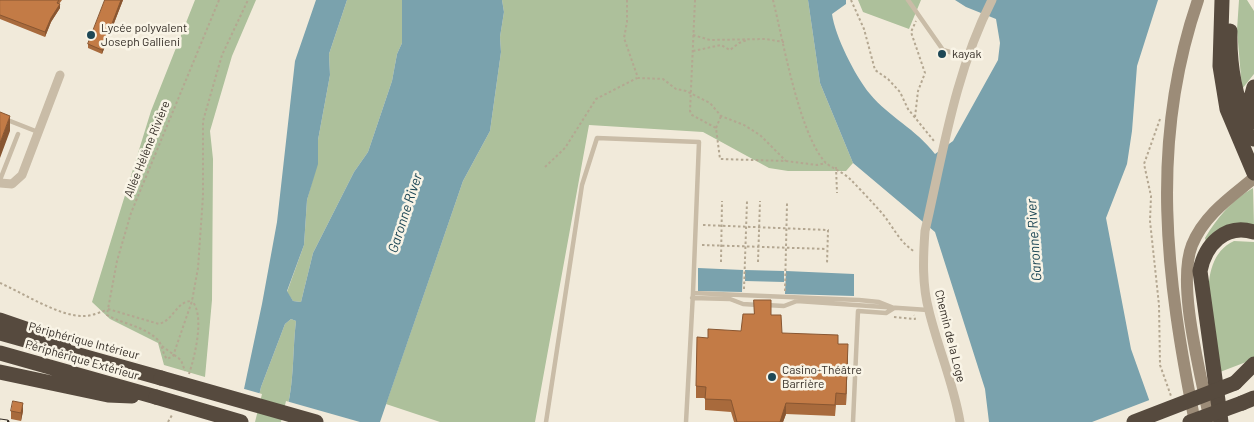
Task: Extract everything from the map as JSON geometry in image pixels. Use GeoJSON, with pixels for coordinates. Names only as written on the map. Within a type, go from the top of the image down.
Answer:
{"type":"FeatureCollection","features":[{"type":"Feature","properties":{"kind":"highway"},"geometry":{"type":"LineString","coordinates":[[1222,0],[1220,66],[1227,109],[1252,178]]}},
{"type":"Feature","properties":{"kind":"highway"},"geometry":{"type":"LineString","coordinates":[[1232,0],[1230,35],[1234,80],[1240,108],[1253,136]]}},
{"type":"Feature","properties":{"kind":"highway"},"geometry":{"type":"LineString","coordinates":[[1253,136],[1249,105],[1254,86]]}},
{"type":"Feature","properties":{"kind":"highway"},"geometry":{"type":"LineString","coordinates":[[1227,109],[1254,160]]}},
{"type":"Feature","properties":{"kind":"highway"},"geometry":{"type":"LineString","coordinates":[[1221,422],[1200,271],[1207,249],[1216,238],[1227,232],[1240,230],[1254,232]]}},
{"type":"Feature","properties":{"kind":"highway"},"geometry":{"type":"LineString","coordinates":[[0,320],[58,339],[109,362]]}},
{"type":"Feature","properties":{"kind":"highway","name":"Périphérique Intérieur"},"geometry":{"type":"LineString","coordinates":[[0,333],[109,362],[316,422]]}},
{"type":"Feature","properties":{"kind":"highway","name":"Périphérique Extérieur"},"geometry":{"type":"LineString","coordinates":[[0,353],[156,397]]}},
{"type":"Feature","properties":{"kind":"highway"},"geometry":{"type":"LineString","coordinates":[[1235,383],[1254,364]]}},
{"type":"Feature","properties":{"kind":"highway"},"geometry":{"type":"LineString","coordinates":[[0,372],[108,395],[156,397],[241,422]]}},
{"type":"Feature","properties":{"kind":"highway"},"geometry":{"type":"LineString","coordinates":[[1134,422],[1254,376]]}},
{"type":"Feature","properties":{"kind":"highway"},"geometry":{"type":"LineString","coordinates":[[1190,422],[1248,400]]}},
{"type":"Feature","properties":{"kind":"main road"},"geometry":{"type":"LineString","coordinates":[[1196,422],[1176,317],[1167,229],[1166,193],[1174,89],[1198,0]]}},
{"type":"Feature","properties":{"kind":"main road"},"geometry":{"type":"LineString","coordinates":[[1210,422],[1187,294],[1189,257],[1193,244],[1210,217],[1219,206],[1252,178]]}},
{"type":"Feature","properties":{"kind":"street","name":"Chemin de la Loge"},"geometry":{"type":"LineString","coordinates":[[960,422],[928,310],[923,275],[923,254],[925,231],[942,144],[992,0]]}},
{"type":"Feature","properties":{"kind":"street","name":"Chemin de la Loge"},"geometry":{"type":"LineString","coordinates":[[954,108],[967,57],[983,23],[998,0]]}},
{"type":"Feature","properties":{"kind":"street"},"geometry":{"type":"LineString","coordinates":[[0,182],[12,184],[22,175],[60,75]]}},
{"type":"Feature","properties":{"kind":"lane"},"geometry":{"type":"LineString","coordinates":[[908,0],[943,50],[967,57]]}},
{"type":"Feature","properties":{"kind":"lane"},"geometry":{"type":"LineString","coordinates":[[0,117],[38,132]]}},
{"type":"Feature","properties":{"kind":"lane"},"geometry":{"type":"LineString","coordinates":[[0,182],[18,134]]}},
{"type":"Feature","properties":{"kind":"lane"},"geometry":{"type":"LineString","coordinates":[[546,422],[582,185],[597,138],[699,142],[686,422]]}},
{"type":"Feature","properties":{"kind":"lane"},"geometry":{"type":"LineString","coordinates":[[692,295],[743,295],[859,302]]}},
{"type":"Feature","properties":{"kind":"lane"},"geometry":{"type":"LineString","coordinates":[[692,295],[730,299],[743,304],[784,306],[797,301],[879,302],[894,308],[928,310]]}},
{"type":"Feature","properties":{"kind":"lane"},"geometry":{"type":"LineString","coordinates":[[853,422],[859,302]]}},
{"type":"Feature","properties":{"kind":"lane"},"geometry":{"type":"LineString","coordinates":[[858,311],[886,313],[894,308]]}},
{"type":"Feature","properties":{"kind":"path","name":"Allée Hélène Rivière"},"geometry":{"type":"LineString","coordinates":[[108,309],[117,261],[131,213],[219,0]]}},
{"type":"Feature","properties":{"kind":"path"},"geometry":{"type":"LineString","coordinates":[[108,309],[107,315],[142,329],[156,338],[162,346],[167,359],[174,353],[194,293],[201,227],[203,121],[222,56],[248,0]]}},
{"type":"Feature","properties":{"kind":"path"},"geometry":{"type":"LineString","coordinates":[[627,0],[627,22],[624,38],[638,78]]}},
{"type":"Feature","properties":{"kind":"path"},"geometry":{"type":"LineString","coordinates":[[695,0],[691,93],[692,115],[716,128]]}},
{"type":"Feature","properties":{"kind":"path"},"geometry":{"type":"LineString","coordinates":[[773,0],[794,88],[815,144],[826,162],[836,167],[882,213],[901,241],[916,253],[923,254]]}},
{"type":"Feature","properties":{"kind":"path"},"geometry":{"type":"LineString","coordinates":[[851,0],[864,29],[875,70],[888,79],[900,92],[915,117],[942,144]]}},
{"type":"Feature","properties":{"kind":"path"},"geometry":{"type":"LineString","coordinates":[[915,117],[918,91],[925,73],[911,32],[918,15]]}},
{"type":"Feature","properties":{"kind":"path"},"geometry":{"type":"LineString","coordinates":[[693,35],[710,40],[750,39],[784,42]]}},
{"type":"Feature","properties":{"kind":"path"},"geometry":{"type":"LineString","coordinates":[[693,51],[721,45],[730,50],[739,43],[750,39]]}},
{"type":"Feature","properties":{"kind":"path"},"geometry":{"type":"LineString","coordinates":[[544,167],[565,148],[596,99],[638,78],[663,79],[676,89],[691,93],[710,103],[721,116],[744,125],[760,135],[786,161]]}},
{"type":"Feature","properties":{"kind":"path"},"geometry":{"type":"LineString","coordinates":[[721,116],[716,128],[720,159],[786,161],[817,165],[826,162]]}},
{"type":"Feature","properties":{"kind":"path"},"geometry":{"type":"LineString","coordinates":[[836,167],[837,193]]}},
{"type":"Feature","properties":{"kind":"path"},"geometry":{"type":"LineString","coordinates":[[721,262],[722,201]]}},
{"type":"Feature","properties":{"kind":"path"},"geometry":{"type":"LineString","coordinates":[[743,295],[747,201]]}},
{"type":"Feature","properties":{"kind":"path"},"geometry":{"type":"LineString","coordinates":[[758,262],[760,201]]}},
{"type":"Feature","properties":{"kind":"path"},"geometry":{"type":"LineString","coordinates":[[784,297],[787,203]]}},
{"type":"Feature","properties":{"kind":"path"},"geometry":{"type":"LineString","coordinates":[[696,224],[828,230],[827,264]]}},
{"type":"Feature","properties":{"kind":"path"},"geometry":{"type":"LineString","coordinates":[[695,242],[700,245],[828,249]]}},
{"type":"Feature","properties":{"kind":"path"},"geometry":{"type":"LineString","coordinates":[[0,283],[63,312],[86,316],[108,309],[159,324],[170,318],[179,306],[192,300]]}},
{"type":"Feature","properties":{"kind":"path"},"geometry":{"type":"LineString","coordinates":[[192,300],[199,312],[192,364]]}},
{"type":"Feature","properties":{"kind":"path"},"geometry":{"type":"LineString","coordinates":[[162,346],[181,360],[187,378]]}},
{"type":"Feature","properties":{"kind":"green space"},"geometry":{"type":"Polygon","coordinates":[[[195,0],[256,0],[232,56],[210,131],[213,159],[212,300],[205,377],[164,365],[158,343],[110,319],[92,302],[151,111],[195,0]]]}},
{"type":"Feature","properties":{"kind":"green space"},"geometry":{"type":"Polygon","coordinates":[[[347,0],[402,0],[402,43],[397,54],[392,81],[368,152],[354,172],[313,253],[301,302],[293,301],[287,292],[304,245],[307,200],[317,164],[318,140],[330,75],[329,54],[347,0]]]}},
{"type":"Feature","properties":{"kind":"green space"},"geometry":{"type":"Polygon","coordinates":[[[502,0],[808,0],[820,83],[853,163],[846,171],[788,171],[769,168],[703,132],[589,125],[535,422],[440,422],[386,404],[463,181],[490,131],[501,52],[500,37],[504,12],[502,0]]]}},
{"type":"Feature","properties":{"kind":"green space"},"geometry":{"type":"Polygon","coordinates":[[[858,0],[921,0],[909,29],[863,12],[858,0]]]}},
{"type":"Feature","properties":{"kind":"green space"},"geometry":{"type":"Polygon","coordinates":[[[1239,0],[1247,0],[1254,11],[1254,74],[1242,89],[1237,30],[1239,0]]]}},
{"type":"Feature","properties":{"kind":"green space"},"geometry":{"type":"Polygon","coordinates":[[[1253,188],[1254,226],[1214,232],[1206,241],[1205,238],[1226,210],[1238,198],[1253,188]]]}},
{"type":"Feature","properties":{"kind":"green space"},"geometry":{"type":"Polygon","coordinates":[[[1234,241],[1254,242],[1254,359],[1220,372],[1210,320],[1209,281],[1213,265],[1221,251],[1234,241]]]}},
{"type":"Feature","properties":{"kind":"green space"},"geometry":{"type":"Polygon","coordinates":[[[291,319],[296,321],[290,397],[283,422],[253,422],[261,387],[285,324],[291,319]]]}},
{"type":"Feature","properties":{"kind":"water","name":"Garonne River"},"geometry":{"type":"Polygon","coordinates":[[[316,0],[347,0],[329,54],[330,75],[318,140],[318,164],[307,200],[304,245],[287,291],[293,301],[301,302],[313,253],[354,172],[368,152],[392,81],[397,54],[402,43],[402,0],[502,0],[504,12],[500,37],[501,52],[490,131],[463,181],[380,422],[283,422],[290,397],[296,321],[291,319],[285,324],[261,387],[253,422],[237,422],[277,222],[295,61],[316,0]]]}},
{"type":"Feature","properties":{"kind":"water","name":"Garonne River"},"geometry":{"type":"Polygon","coordinates":[[[808,0],[846,0],[846,4],[832,14],[841,44],[858,77],[877,102],[928,145],[935,154],[953,141],[998,60],[1000,43],[996,19],[966,7],[955,0],[1158,0],[1137,66],[1132,131],[1127,164],[1106,218],[1131,349],[1157,422],[989,422],[985,389],[935,232],[853,163],[820,83],[808,0]]]}},
{"type":"Feature","properties":{"kind":"water"},"geometry":{"type":"Polygon","coordinates":[[[698,268],[743,270],[742,292],[698,291],[698,268]]]}},
{"type":"Feature","properties":{"kind":"water"},"geometry":{"type":"Polygon","coordinates":[[[745,270],[784,271],[784,282],[745,281],[745,270]]]}},
{"type":"Feature","properties":{"kind":"water"},"geometry":{"type":"Polygon","coordinates":[[[786,271],[854,274],[854,296],[785,294],[786,271]]]}},
{"type":"Feature","properties":{"kind":"pier"},"geometry":{"type":"Polygon","coordinates":[[[241,388],[262,394],[255,422],[234,422],[241,388]]]}},
{"type":"Feature","properties":{"kind":"pier"},"geometry":{"type":"Polygon","coordinates":[[[1152,399],[1160,422],[1092,422],[1152,399]]]}},
{"type":"Feature","properties":{"kind":"pier"},"geometry":{"type":"Polygon","coordinates":[[[286,401],[360,422],[281,422],[286,401]]]}},
{"type":"Feature","properties":{"kind":"building"},"geometry":{"type":"Polygon","coordinates":[[[0,0],[59,0],[57,3],[60,4],[45,32],[0,15],[0,0]]]}},
{"type":"Feature","properties":{"kind":"building"},"geometry":{"type":"Polygon","coordinates":[[[105,0],[121,0],[102,50],[88,44],[105,0]]]}},
{"type":"Feature","properties":{"kind":"building"},"geometry":{"type":"Polygon","coordinates":[[[0,112],[10,116],[0,143],[0,112]]]}},
{"type":"Feature","properties":{"kind":"building","name":"Casino-Théâtre Barrière"},"geometry":{"type":"Polygon","coordinates":[[[754,300],[771,300],[771,315],[781,315],[782,333],[838,335],[838,344],[848,344],[846,394],[836,393],[835,405],[786,403],[780,422],[737,422],[731,400],[705,399],[706,387],[696,386],[697,337],[708,338],[708,329],[741,331],[743,314],[754,314],[754,300]]]}},
{"type":"Feature","properties":{"kind":"building"},"geometry":{"type":"Polygon","coordinates":[[[13,401],[23,403],[21,413],[11,411],[13,401]]]}},
{"type":"Feature","properties":{"kind":"railway"},"geometry":{"type":"LineString","coordinates":[[0,421],[7,422]]}},
{"type":"Feature","properties":{"kind":"place","name":"Lycée polyvalent Joseph Gallieni"},"geometry":{"type":"Point","coordinates":[91,35]}},
{"type":"Feature","properties":{"kind":"place","name":"kayak"},"geometry":{"type":"Point","coordinates":[942,54]}},
{"type":"Feature","properties":{"kind":"place","name":"Casino-Théâtre Barrière"},"geometry":{"type":"Point","coordinates":[772,377]}}]}
